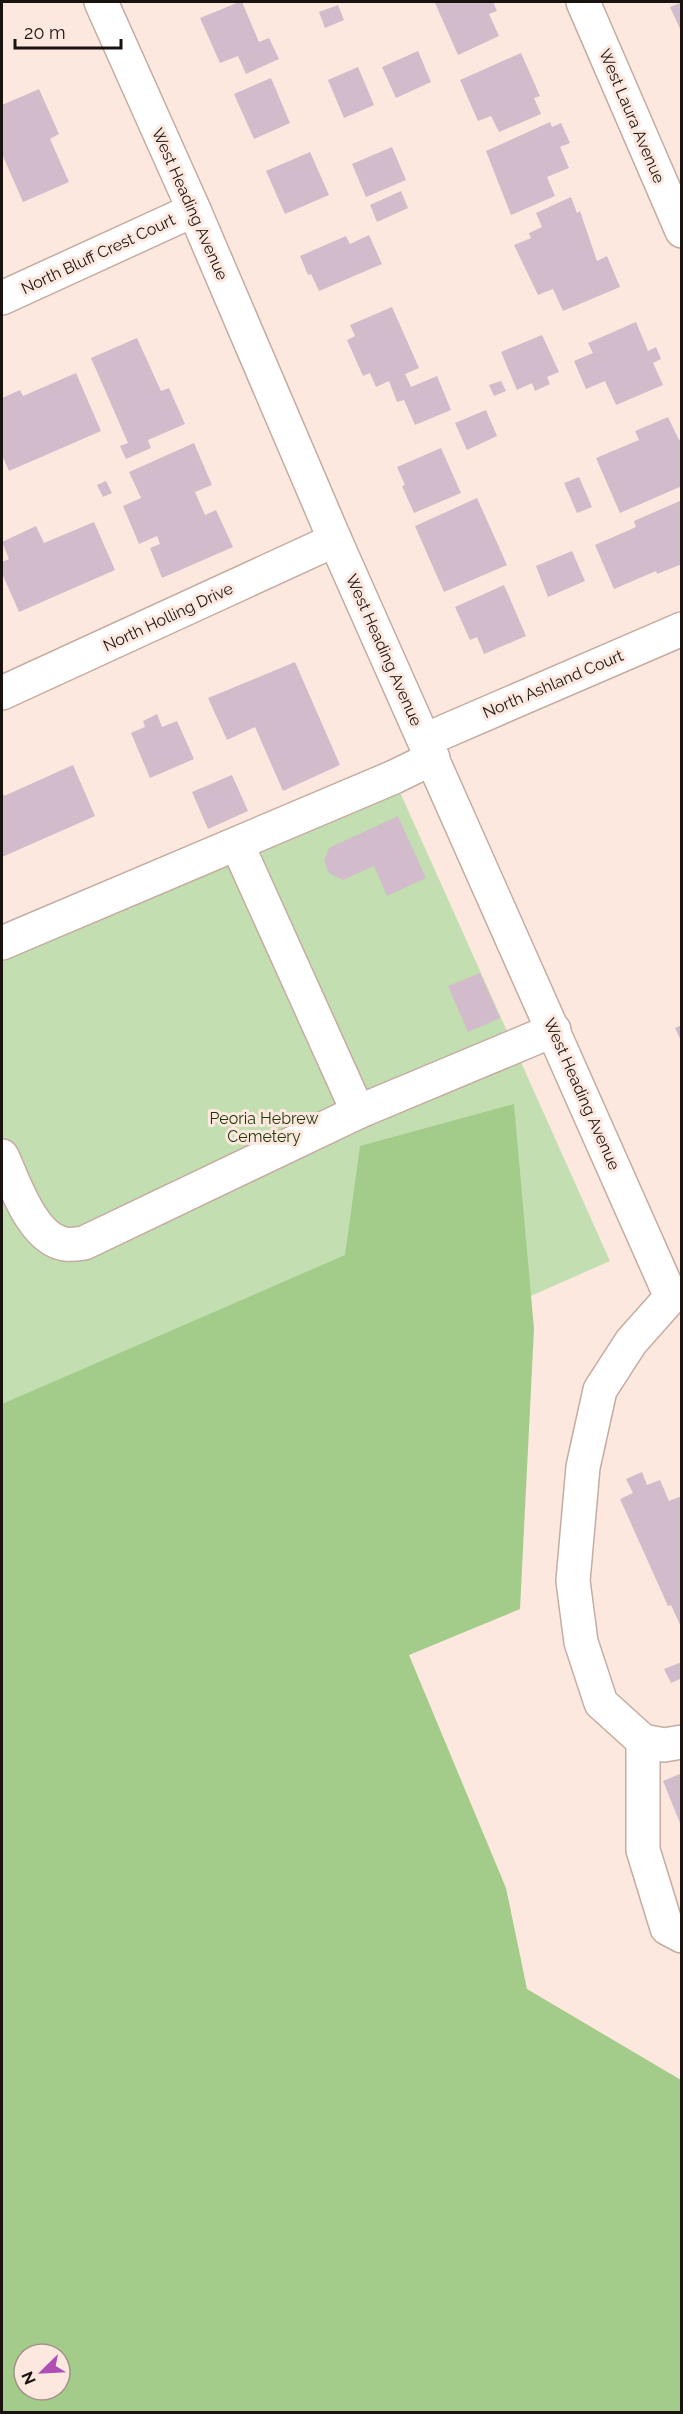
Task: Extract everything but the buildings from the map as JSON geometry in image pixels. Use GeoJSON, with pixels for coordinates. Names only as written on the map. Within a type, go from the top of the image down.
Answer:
{"type":"FeatureCollection","features":[{"type":"Feature","properties":{"kind":"street","name":"West Heading Avenue"},"geometry":{"type":"LineString","coordinates":[[101,2],[194,210],[335,540],[676,1295]]}},
{"type":"Feature","properties":{"kind":"street","name":"West Laura Avenue"},"geometry":{"type":"LineString","coordinates":[[584,2],[681,231]]}},
{"type":"Feature","properties":{"kind":"street","name":"North Bluff Crest Court"},"geometry":{"type":"LineString","coordinates":[[2,298],[194,210]]}},
{"type":"Feature","properties":{"kind":"street","name":"North Holling Drive"},"geometry":{"type":"LineString","coordinates":[[2,693],[335,540]]}},
{"type":"Feature","properties":{"kind":"street","name":"North Ashland Court"},"geometry":{"type":"LineString","coordinates":[[2,943],[394,777],[429,749],[681,629]]}},
{"type":"Feature","properties":{"kind":"street"},"geometry":{"type":"LineString","coordinates":[[237,844],[358,1112]]}},
{"type":"Feature","properties":{"kind":"street"},"geometry":{"type":"LineString","coordinates":[[2,1156],[33,1221],[46,1236],[64,1244],[84,1243],[358,1112],[554,1029]]}},
{"type":"Feature","properties":{"kind":"street"},"geometry":{"type":"LineString","coordinates":[[676,1295],[631,1342],[600,1390],[583,1467],[573,1581],[581,1642],[601,1703],[643,1741],[664,1745],[681,1742]]}},
{"type":"Feature","properties":{"kind":"street"},"geometry":{"type":"LineString","coordinates":[[643,1741],[643,1850],[667,1928],[681,1936]]}},
{"type":"Feature","properties":{"kind":"green space","name":"Peoria Hebrew Cemetery"},"geometry":{"type":"Polygon","coordinates":[[[391,772],[610,1261],[2,1529],[2,938],[391,772]]]}},
{"type":"Feature","properties":{"kind":"green space"},"geometry":{"type":"Polygon","coordinates":[[[514,1104],[534,1329],[520,1609],[409,1655],[506,1888],[527,1989],[681,2080],[681,2412],[2,2412],[2,1404],[345,1255],[360,1146],[514,1104]]]}}]}
